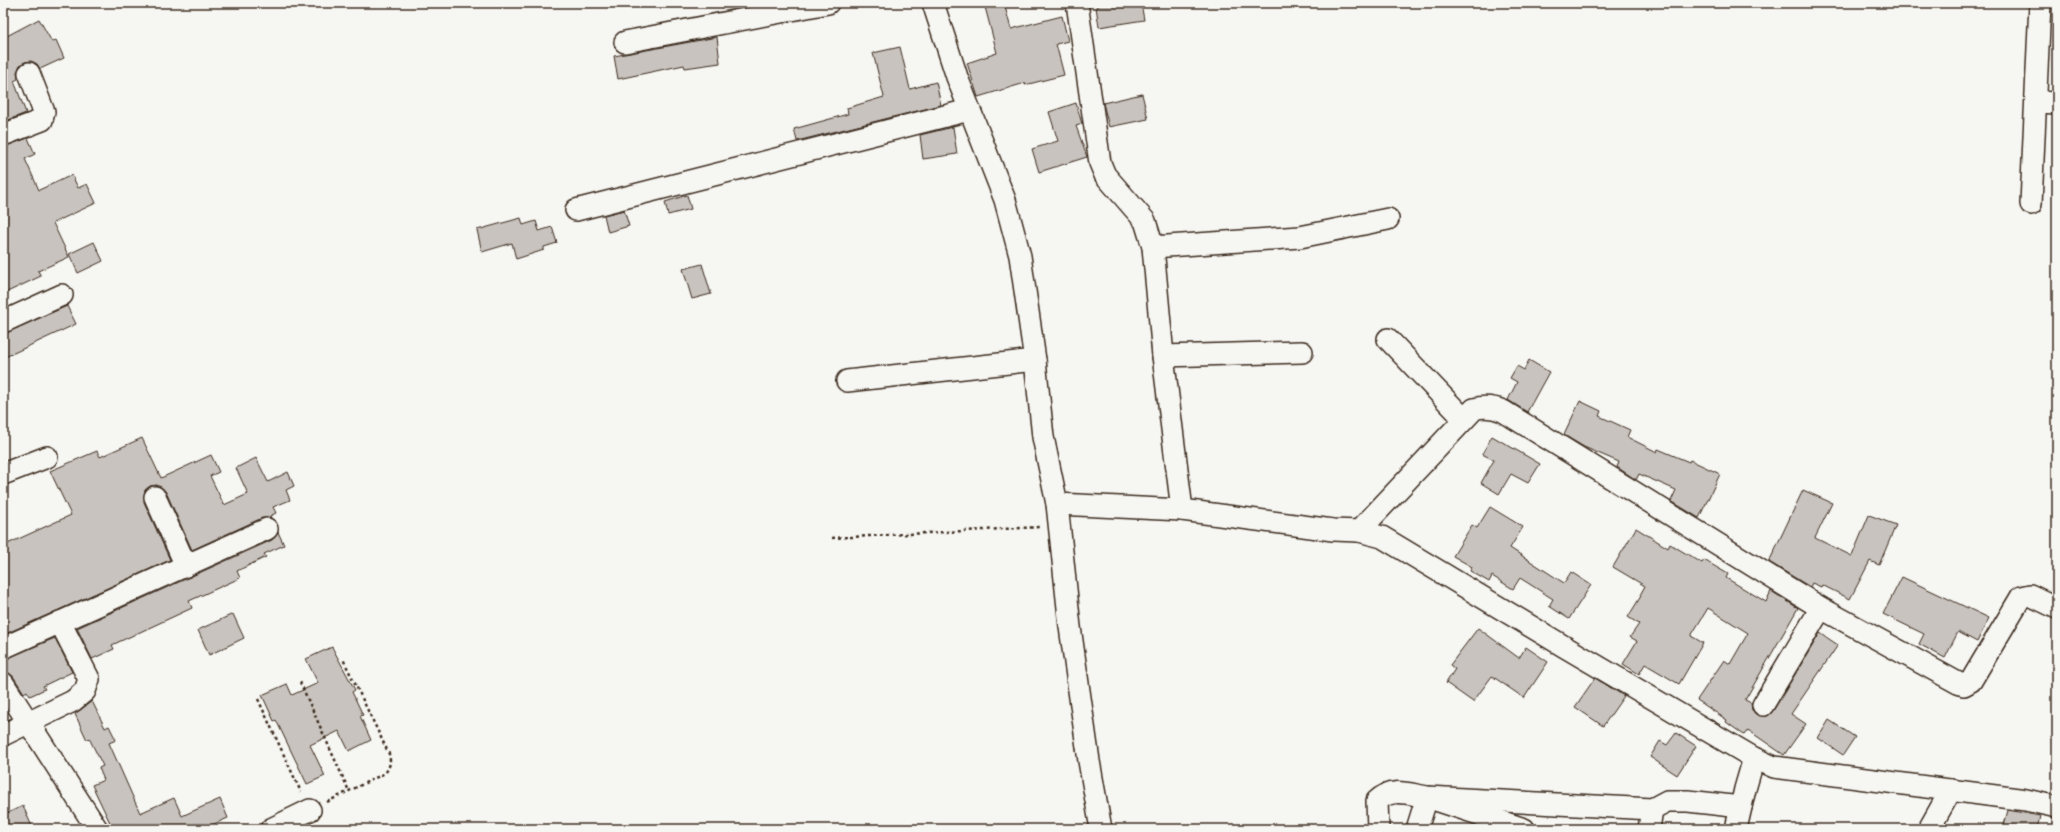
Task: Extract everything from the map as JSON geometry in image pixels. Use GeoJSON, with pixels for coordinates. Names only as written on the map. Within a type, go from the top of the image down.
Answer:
{"type":"FeatureCollection","features":[{"type":"Feature","properties":{"kind":"street"},"geometry":{"type":"LineString","coordinates":[[625,42],[828,3]]}},
{"type":"Feature","properties":{"kind":"street"},"geometry":{"type":"LineString","coordinates":[[933,3],[969,110],[1005,200],[1020,256],[1035,360],[1043,437],[1057,504],[1058,526],[1073,651],[1101,829]]}},
{"type":"Feature","properties":{"kind":"street"},"geometry":{"type":"LineString","coordinates":[[1077,3],[1100,163],[1105,175],[1145,222],[1152,248],[1163,356],[1182,510]]}},
{"type":"Feature","properties":{"kind":"street"},"geometry":{"type":"LineString","coordinates":[[2031,204],[2040,3]]}},
{"type":"Feature","properties":{"kind":"street"},"geometry":{"type":"LineString","coordinates":[[3,135],[42,120],[44,117],[44,112],[29,73]]}},
{"type":"Feature","properties":{"kind":"street"},"geometry":{"type":"LineString","coordinates":[[2036,102],[2057,104]]}},
{"type":"Feature","properties":{"kind":"street"},"geometry":{"type":"LineString","coordinates":[[576,210],[969,110]]}},
{"type":"Feature","properties":{"kind":"street"},"geometry":{"type":"LineString","coordinates":[[1152,248],[1300,237],[1388,219]]}},
{"type":"Feature","properties":{"kind":"street"},"geometry":{"type":"LineString","coordinates":[[3,322],[62,295]]}},
{"type":"Feature","properties":{"kind":"street"},"geometry":{"type":"LineString","coordinates":[[1388,339],[1464,420]]}},
{"type":"Feature","properties":{"kind":"street"},"geometry":{"type":"LineString","coordinates":[[1163,356],[1302,352]]}},
{"type":"Feature","properties":{"kind":"street"},"geometry":{"type":"LineString","coordinates":[[847,381],[1035,360]]}},
{"type":"Feature","properties":{"kind":"street"},"geometry":{"type":"LineString","coordinates":[[1359,531],[1474,409],[1479,407],[1493,407],[1503,411],[1821,608],[1958,683],[1964,685],[1971,681],[2021,597],[2030,595],[2057,608]]}},
{"type":"Feature","properties":{"kind":"street"},"geometry":{"type":"LineString","coordinates":[[3,474],[47,457]]}},
{"type":"Feature","properties":{"kind":"street"},"geometry":{"type":"LineString","coordinates":[[155,497],[186,566]]}},
{"type":"Feature","properties":{"kind":"street"},"geometry":{"type":"LineString","coordinates":[[1057,504],[1182,510],[1333,530],[1359,531],[1382,537],[1754,758],[1774,767],[2026,800],[2057,807]]}},
{"type":"Feature","properties":{"kind":"street"},"geometry":{"type":"LineString","coordinates":[[3,648],[267,529]]}},
{"type":"Feature","properties":{"kind":"street"},"geometry":{"type":"LineString","coordinates":[[1763,705],[1821,608]]}},
{"type":"Feature","properties":{"kind":"street"},"geometry":{"type":"LineString","coordinates":[[3,736],[73,701],[85,691],[89,679],[60,622]]}},
{"type":"Feature","properties":{"kind":"street"},"geometry":{"type":"LineString","coordinates":[[3,683],[97,829]]}},
{"type":"Feature","properties":{"kind":"street"},"geometry":{"type":"LineString","coordinates":[[1736,829],[1754,758]]}},
{"type":"Feature","properties":{"kind":"street"},"geometry":{"type":"LineString","coordinates":[[1929,829],[1951,790]]}},
{"type":"Feature","properties":{"kind":"street"},"geometry":{"type":"LineString","coordinates":[[1378,829],[1376,802],[1383,794],[1395,792],[1427,797],[1650,819],[1668,801],[1688,801],[1741,807]]}},
{"type":"Feature","properties":{"kind":"street"},"geometry":{"type":"LineString","coordinates":[[1417,829],[1427,797]]}},
{"type":"Feature","properties":{"kind":"street"},"geometry":{"type":"LineString","coordinates":[[1427,797],[1524,829]]}},
{"type":"Feature","properties":{"kind":"street"},"geometry":{"type":"LineString","coordinates":[[271,829],[310,810]]}},
{"type":"Feature","properties":{"kind":"path"},"geometry":{"type":"LineString","coordinates":[[832,538],[1058,526]]}},
{"type":"Feature","properties":{"kind":"path"},"geometry":{"type":"LineString","coordinates":[[258,699],[310,810],[386,773],[390,767],[389,754],[343,659]]}},
{"type":"Feature","properties":{"kind":"path"},"geometry":{"type":"LineString","coordinates":[[300,682],[349,791]]}},
{"type":"Feature","properties":{"kind":"building"},"geometry":{"type":"Polygon","coordinates":[[[984,3],[1004,3],[1011,29],[1062,16],[1068,41],[1056,44],[1064,75],[1025,85],[1025,83],[978,97],[967,63],[997,53],[984,3]]]}},
{"type":"Feature","properties":{"kind":"building"},"geometry":{"type":"Polygon","coordinates":[[[1098,3],[1141,3],[1144,20],[1099,27],[1096,7],[1098,7],[1098,3]]]}},
{"type":"Feature","properties":{"kind":"building"},"geometry":{"type":"Polygon","coordinates":[[[39,19],[52,42],[56,40],[64,58],[40,69],[37,64],[31,61],[20,65],[17,72],[18,79],[14,81],[26,113],[3,122],[3,38],[39,19]]]}},
{"type":"Feature","properties":{"kind":"building"},"geometry":{"type":"Polygon","coordinates":[[[717,37],[720,63],[685,68],[684,65],[618,79],[614,56],[717,37]]]}},
{"type":"Feature","properties":{"kind":"building"},"geometry":{"type":"Polygon","coordinates":[[[900,47],[910,89],[936,82],[941,105],[797,141],[794,129],[848,114],[847,108],[884,97],[873,53],[900,47]]]}},
{"type":"Feature","properties":{"kind":"building"},"geometry":{"type":"Polygon","coordinates":[[[1142,94],[1148,119],[1109,127],[1103,103],[1142,94]]]}},
{"type":"Feature","properties":{"kind":"building"},"geometry":{"type":"Polygon","coordinates":[[[1076,103],[1082,124],[1076,126],[1087,157],[1039,172],[1032,149],[1058,141],[1049,112],[1076,103]]]}},
{"type":"Feature","properties":{"kind":"building"},"geometry":{"type":"Polygon","coordinates":[[[953,127],[957,154],[923,159],[920,135],[953,127]]]}},
{"type":"Feature","properties":{"kind":"building"},"geometry":{"type":"Polygon","coordinates":[[[28,138],[35,154],[25,159],[39,190],[72,175],[78,188],[87,184],[96,203],[53,223],[69,257],[38,271],[41,276],[3,294],[3,147],[28,138]]]}},
{"type":"Feature","properties":{"kind":"building"},"geometry":{"type":"Polygon","coordinates":[[[687,195],[691,209],[668,215],[665,202],[687,195]]]}},
{"type":"Feature","properties":{"kind":"building"},"geometry":{"type":"Polygon","coordinates":[[[624,210],[629,226],[608,232],[604,215],[624,210]]]}},
{"type":"Feature","properties":{"kind":"building"},"geometry":{"type":"Polygon","coordinates":[[[521,218],[523,225],[536,221],[539,231],[552,227],[557,243],[544,247],[544,250],[516,259],[512,243],[482,252],[477,230],[521,218]]]}},
{"type":"Feature","properties":{"kind":"building"},"geometry":{"type":"Polygon","coordinates":[[[94,242],[103,261],[78,273],[69,254],[94,242]]]}},
{"type":"Feature","properties":{"kind":"building"},"geometry":{"type":"Polygon","coordinates":[[[702,264],[711,294],[692,299],[683,269],[702,264]]]}},
{"type":"Feature","properties":{"kind":"building"},"geometry":{"type":"Polygon","coordinates":[[[67,306],[76,324],[3,358],[3,334],[67,306]]]}},
{"type":"Feature","properties":{"kind":"building"},"geometry":{"type":"Polygon","coordinates":[[[1529,360],[1549,372],[1527,412],[1508,400],[1517,382],[1510,378],[1517,366],[1524,370],[1529,360]]]}},
{"type":"Feature","properties":{"kind":"building"},"geometry":{"type":"Polygon","coordinates":[[[1580,401],[1601,411],[1599,416],[1630,430],[1627,437],[1657,452],[1658,449],[1689,462],[1690,460],[1720,474],[1699,518],[1671,501],[1676,490],[1639,474],[1636,480],[1617,467],[1619,462],[1584,447],[1564,435],[1580,401]]]}},
{"type":"Feature","properties":{"kind":"building"},"geometry":{"type":"Polygon","coordinates":[[[1492,436],[1540,464],[1528,483],[1511,474],[1499,494],[1481,483],[1494,460],[1482,454],[1492,436]]]}},
{"type":"Feature","properties":{"kind":"building"},"geometry":{"type":"Polygon","coordinates":[[[142,438],[161,478],[211,455],[219,472],[210,476],[224,505],[248,494],[236,468],[256,458],[268,482],[288,472],[294,486],[286,490],[290,500],[273,507],[276,513],[270,516],[271,518],[262,518],[192,550],[166,492],[157,485],[150,486],[145,490],[144,502],[170,560],[3,635],[3,546],[71,515],[50,471],[97,451],[100,457],[142,438]]]}},
{"type":"Feature","properties":{"kind":"building"},"geometry":{"type":"Polygon","coordinates":[[[1803,490],[1832,503],[1815,538],[1852,556],[1869,515],[1896,525],[1879,565],[1870,561],[1850,599],[1822,585],[1821,587],[1812,583],[1810,587],[1769,562],[1803,490]]]}},
{"type":"Feature","properties":{"kind":"building"},"geometry":{"type":"Polygon","coordinates":[[[1490,507],[1523,527],[1510,548],[1564,583],[1571,572],[1591,585],[1569,619],[1549,606],[1553,599],[1520,578],[1513,589],[1492,576],[1489,582],[1470,571],[1472,567],[1453,556],[1472,525],[1477,528],[1490,507]]]}},
{"type":"Feature","properties":{"kind":"building"},"geometry":{"type":"Polygon","coordinates":[[[1636,528],[1668,548],[1670,544],[1702,563],[1704,560],[1728,574],[1726,578],[1766,602],[1771,591],[1798,608],[1745,700],[1751,703],[1752,710],[1757,715],[1768,716],[1773,711],[1820,633],[1838,645],[1791,714],[1806,724],[1784,755],[1748,730],[1744,735],[1726,722],[1727,720],[1697,700],[1724,660],[1730,664],[1748,633],[1708,608],[1691,636],[1703,643],[1679,684],[1645,664],[1639,674],[1623,664],[1637,641],[1630,637],[1639,624],[1628,617],[1641,596],[1640,595],[1645,586],[1613,567],[1636,528]]]}},
{"type":"Feature","properties":{"kind":"building"},"geometry":{"type":"Polygon","coordinates":[[[278,532],[284,545],[264,554],[266,557],[237,571],[240,578],[189,601],[192,608],[112,645],[114,649],[92,659],[77,628],[272,540],[278,532]]]}},
{"type":"Feature","properties":{"kind":"building"},"geometry":{"type":"Polygon","coordinates":[[[1902,577],[1989,618],[1977,642],[1958,632],[1945,658],[1919,644],[1924,634],[1883,614],[1902,577]]]}},
{"type":"Feature","properties":{"kind":"building"},"geometry":{"type":"Polygon","coordinates":[[[233,614],[244,638],[209,655],[198,630],[233,614]]]}},
{"type":"Feature","properties":{"kind":"building"},"geometry":{"type":"Polygon","coordinates":[[[1478,628],[1519,658],[1526,647],[1548,662],[1524,698],[1492,676],[1473,702],[1446,683],[1455,669],[1450,665],[1478,628]]]}},
{"type":"Feature","properties":{"kind":"building"},"geometry":{"type":"Polygon","coordinates":[[[55,638],[72,672],[43,686],[45,689],[30,696],[27,691],[24,693],[13,676],[3,671],[3,660],[55,638]]]}},
{"type":"Feature","properties":{"kind":"building"},"geometry":{"type":"Polygon","coordinates":[[[332,647],[355,690],[352,692],[363,715],[360,716],[371,740],[349,751],[339,731],[310,745],[325,776],[307,784],[276,720],[274,721],[262,695],[287,684],[292,695],[318,683],[306,659],[332,647]]]}},
{"type":"Feature","properties":{"kind":"building"},"geometry":{"type":"Polygon","coordinates":[[[1595,678],[1624,696],[1603,726],[1575,707],[1595,678]]]}},
{"type":"Feature","properties":{"kind":"building"},"geometry":{"type":"Polygon","coordinates":[[[92,701],[105,728],[109,726],[116,740],[109,743],[140,813],[174,798],[182,816],[220,799],[228,818],[202,829],[113,829],[92,785],[104,780],[99,768],[103,766],[89,738],[87,740],[75,714],[92,701]]]}},
{"type":"Feature","properties":{"kind":"building"},"geometry":{"type":"Polygon","coordinates":[[[1829,720],[1855,737],[1843,755],[1818,738],[1829,720]]]}},
{"type":"Feature","properties":{"kind":"building"},"geometry":{"type":"Polygon","coordinates":[[[1676,733],[1696,746],[1677,775],[1650,757],[1660,741],[1667,745],[1676,733]]]}},
{"type":"Feature","properties":{"kind":"building"},"geometry":{"type":"Polygon","coordinates":[[[23,806],[33,829],[3,829],[3,815],[23,806]]]}},
{"type":"Feature","properties":{"kind":"building"},"geometry":{"type":"Polygon","coordinates":[[[2008,810],[2040,816],[2037,829],[2003,829],[2008,810]]]}}]}
